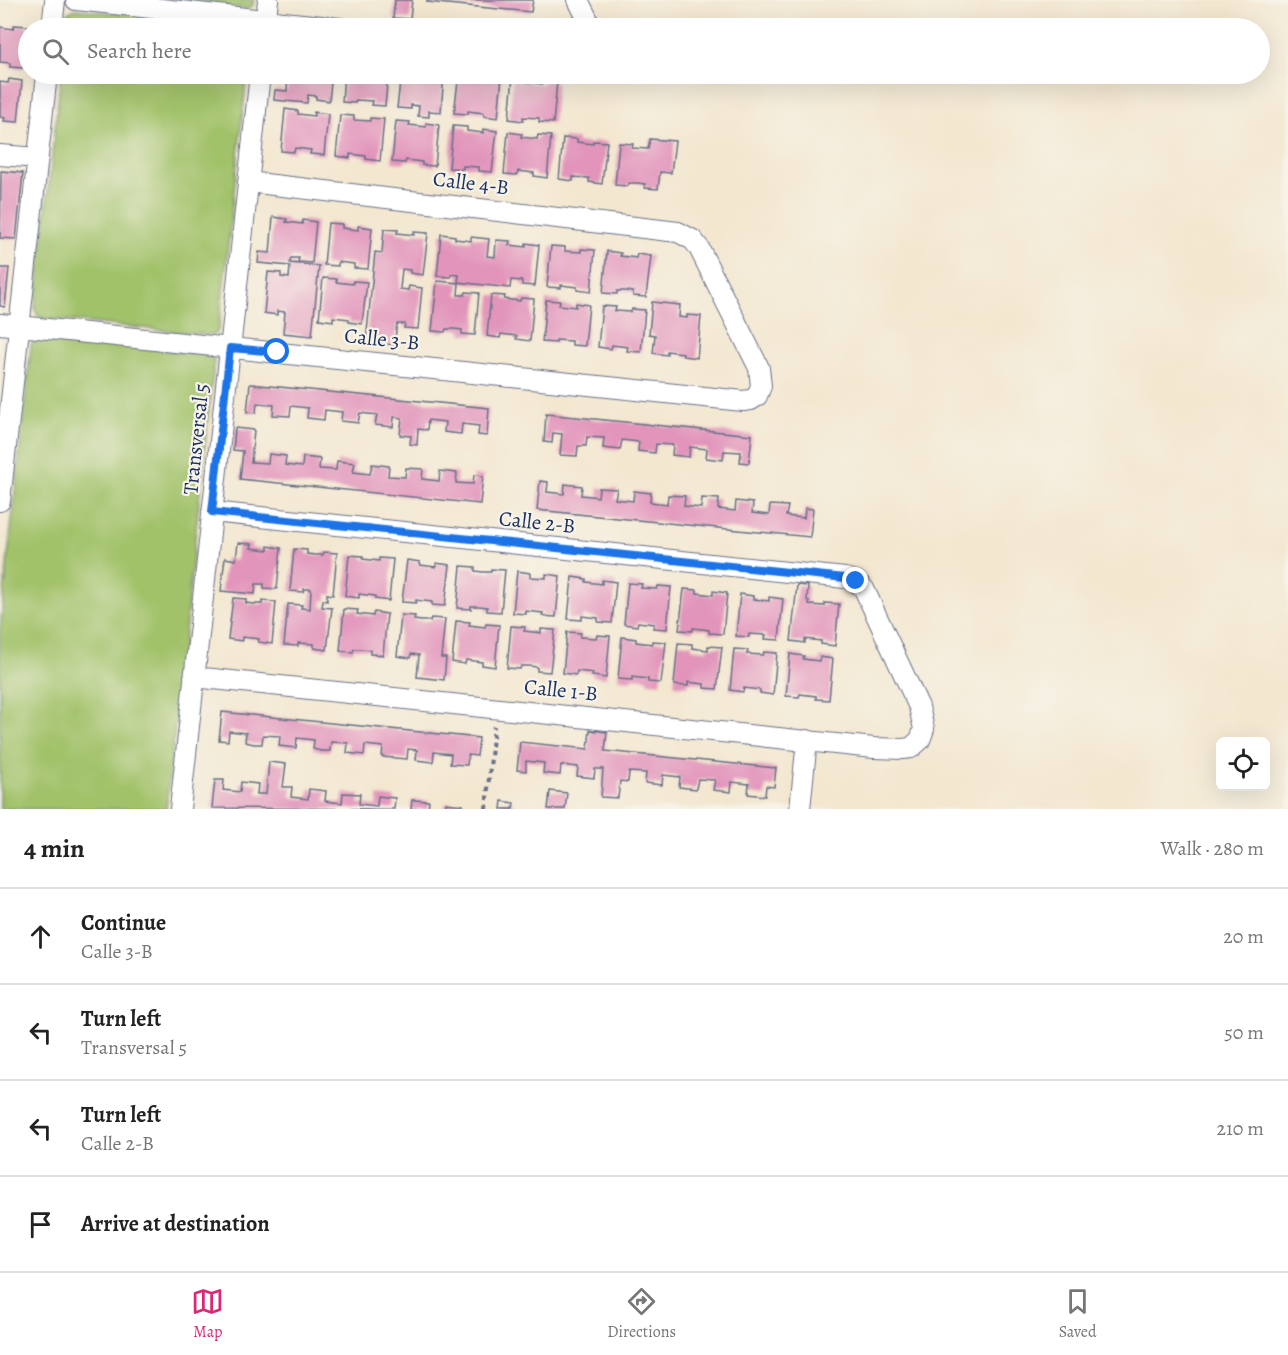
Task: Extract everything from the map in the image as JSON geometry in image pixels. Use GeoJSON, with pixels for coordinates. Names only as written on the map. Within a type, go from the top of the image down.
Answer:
{"type":"FeatureCollection","features":[{"type":"Feature","properties":{"kind":"street"},"geometry":{"type":"LineString","coordinates":[[53,18],[55,0]]}},
{"type":"Feature","properties":{"kind":"street"},"geometry":{"type":"LineString","coordinates":[[76,0],[218,18]]}},
{"type":"Feature","properties":{"kind":"street"},"geometry":{"type":"LineString","coordinates":[[266,18],[268,0]]}},
{"type":"Feature","properties":{"kind":"street"},"geometry":{"type":"LineString","coordinates":[[578,0],[587,18]]}},
{"type":"Feature","properties":{"kind":"street"},"geometry":{"type":"LineString","coordinates":[[0,496],[10,325],[38,158],[46,84]]}},
{"type":"Feature","properties":{"kind":"street","name":"Transversal 5"},"geometry":{"type":"LineString","coordinates":[[180,809],[259,84]]}},
{"type":"Feature","properties":{"kind":"street"},"geometry":{"type":"LineString","coordinates":[[0,155],[38,158]]}},
{"type":"Feature","properties":{"kind":"street","name":"Calle 4-B"},"geometry":{"type":"LineString","coordinates":[[248,182],[678,232],[688,236],[699,248],[755,358],[761,379],[757,396]]}},
{"type":"Feature","properties":{"kind":"street","name":"Calle 3-B"},"geometry":{"type":"LineString","coordinates":[[10,325],[743,401],[757,396]]}},
{"type":"Feature","properties":{"kind":"street","name":"Calle 2-B"},"geometry":{"type":"LineString","coordinates":[[212,512],[810,574],[856,581],[864,589],[919,707],[924,729],[920,740]]}},
{"type":"Feature","properties":{"kind":"street","name":"Calle 1-B"},"geometry":{"type":"LineString","coordinates":[[194,677],[903,749],[911,748],[920,740]]}},
{"type":"Feature","properties":{"kind":"street"},"geometry":{"type":"LineString","coordinates":[[800,809],[807,740]]}},
{"type":"Feature","properties":{"kind":"path"},"geometry":{"type":"LineString","coordinates":[[486,809],[495,707]]}},
{"type":"Feature","properties":{"kind":"green space"},"geometry":{"type":"Polygon","coordinates":[[[162,0],[254,0],[253,5],[248,9],[162,0]]]}},
{"type":"Feature","properties":{"kind":"green space"},"geometry":{"type":"Polygon","coordinates":[[[75,9],[160,18],[67,18],[68,13],[75,9]]]}},
{"type":"Feature","properties":{"kind":"green space"},"geometry":{"type":"Polygon","coordinates":[[[60,84],[246,84],[219,328],[216,334],[42,318],[37,315],[35,309],[60,84]]]}},
{"type":"Feature","properties":{"kind":"green space"},"geometry":{"type":"Polygon","coordinates":[[[40,338],[205,354],[213,358],[166,809],[0,809],[0,629],[31,347],[32,343],[40,338]]]}},
{"type":"Feature","properties":{"kind":"building"},"geometry":{"type":"Polygon","coordinates":[[[395,0],[412,0],[410,18],[393,18],[395,0]]]}},
{"type":"Feature","properties":{"kind":"building"},"geometry":{"type":"Polygon","coordinates":[[[427,0],[533,0],[531,12],[427,2],[427,0]]]}},
{"type":"Feature","properties":{"kind":"building"},"geometry":{"type":"Polygon","coordinates":[[[14,25],[18,25],[18,68],[10,67],[10,63],[0,62],[0,27],[13,29],[14,25]]]}},
{"type":"Feature","properties":{"kind":"building"},"geometry":{"type":"Polygon","coordinates":[[[9,79],[18,80],[18,84],[22,84],[18,122],[4,121],[5,118],[0,117],[0,82],[8,83],[9,79]]]}},
{"type":"Feature","properties":{"kind":"building"},"geometry":{"type":"Polygon","coordinates":[[[287,84],[331,84],[329,101],[308,95],[307,103],[274,100],[275,90],[287,91],[287,84]]]}},
{"type":"Feature","properties":{"kind":"building"},"geometry":{"type":"Polygon","coordinates":[[[343,84],[387,84],[385,106],[371,105],[372,101],[342,102],[343,84]]]}},
{"type":"Feature","properties":{"kind":"building"},"geometry":{"type":"Polygon","coordinates":[[[400,84],[443,84],[441,112],[429,111],[429,117],[418,116],[419,106],[411,105],[411,109],[397,108],[400,84]]]}},
{"type":"Feature","properties":{"kind":"building"},"geometry":{"type":"Polygon","coordinates":[[[458,84],[501,84],[498,118],[468,111],[468,114],[454,113],[458,84]]]}},
{"type":"Feature","properties":{"kind":"building"},"geometry":{"type":"Polygon","coordinates":[[[512,84],[557,84],[553,123],[539,122],[539,118],[523,117],[523,121],[509,119],[512,84]]]}},
{"type":"Feature","properties":{"kind":"building"},"geometry":{"type":"Polygon","coordinates":[[[285,109],[298,111],[298,114],[314,116],[314,112],[328,114],[324,155],[310,154],[311,150],[295,148],[294,152],[281,151],[285,109]]]}},
{"type":"Feature","properties":{"kind":"building"},"geometry":{"type":"Polygon","coordinates":[[[340,115],[354,116],[354,120],[384,119],[380,161],[350,154],[350,158],[336,156],[340,115]]]}},
{"type":"Feature","properties":{"kind":"building"},"geometry":{"type":"Polygon","coordinates":[[[396,121],[426,127],[426,123],[439,125],[435,166],[406,160],[405,163],[392,162],[396,121]]]}},
{"type":"Feature","properties":{"kind":"building"},"geometry":{"type":"Polygon","coordinates":[[[453,126],[467,127],[467,131],[483,133],[483,129],[497,131],[492,172],[479,171],[479,167],[449,168],[453,126]]]}},
{"type":"Feature","properties":{"kind":"building"},"geometry":{"type":"Polygon","coordinates":[[[508,132],[522,134],[521,137],[537,139],[538,135],[551,136],[547,178],[534,176],[534,173],[518,171],[517,175],[504,174],[508,132]]]}},
{"type":"Feature","properties":{"kind":"building"},"geometry":{"type":"Polygon","coordinates":[[[563,138],[593,144],[593,141],[607,142],[602,184],[589,182],[589,178],[573,177],[573,181],[559,179],[563,138]]]}},
{"type":"Feature","properties":{"kind":"building"},"geometry":{"type":"Polygon","coordinates":[[[650,139],[675,141],[671,173],[660,172],[658,189],[645,188],[645,184],[637,183],[629,183],[628,186],[615,185],[619,143],[633,144],[632,148],[648,149],[650,139]]]}},
{"type":"Feature","properties":{"kind":"building"},"geometry":{"type":"Polygon","coordinates":[[[1,171],[23,173],[16,239],[0,238],[1,171]]]}},
{"type":"Feature","properties":{"kind":"building"},"geometry":{"type":"Polygon","coordinates":[[[273,217],[287,219],[286,222],[302,224],[303,220],[316,222],[312,263],[298,262],[299,258],[291,258],[290,263],[319,266],[312,336],[283,333],[285,312],[277,311],[277,315],[264,313],[268,272],[281,273],[281,277],[289,278],[290,266],[258,263],[259,252],[270,253],[273,217]]]}},
{"type":"Feature","properties":{"kind":"building"},"geometry":{"type":"Polygon","coordinates":[[[328,223],[342,224],[342,228],[358,230],[358,226],[372,228],[368,269],[354,268],[354,264],[338,262],[338,266],[324,265],[328,223]]]}},
{"type":"Feature","properties":{"kind":"building"},"geometry":{"type":"Polygon","coordinates":[[[384,229],[414,235],[414,232],[428,233],[423,275],[402,269],[400,289],[408,290],[409,286],[422,288],[418,329],[404,328],[405,324],[397,324],[394,345],[366,342],[375,252],[382,253],[384,229]]]}},
{"type":"Feature","properties":{"kind":"building"},"geometry":{"type":"Polygon","coordinates":[[[441,234],[471,241],[471,237],[489,239],[487,256],[495,257],[496,240],[510,241],[509,245],[526,247],[526,243],[539,245],[535,286],[522,285],[522,281],[511,280],[510,288],[458,282],[459,275],[437,276],[441,234]]]}},
{"type":"Feature","properties":{"kind":"building"},"geometry":{"type":"Polygon","coordinates":[[[551,246],[565,247],[565,251],[595,250],[591,292],[561,285],[561,288],[547,287],[551,246]]]}},
{"type":"Feature","properties":{"kind":"building"},"geometry":{"type":"Polygon","coordinates":[[[607,251],[621,253],[620,256],[636,258],[637,254],[651,256],[646,297],[633,296],[633,292],[625,291],[617,291],[617,294],[603,293],[607,251]]]}},
{"type":"Feature","properties":{"kind":"building"},"geometry":{"type":"Polygon","coordinates":[[[0,268],[9,268],[5,307],[0,306],[0,268]]]}},
{"type":"Feature","properties":{"kind":"building"},"geometry":{"type":"Polygon","coordinates":[[[323,278],[353,284],[353,281],[367,282],[362,324],[349,322],[349,319],[333,317],[333,321],[319,319],[323,278]]]}},
{"type":"Feature","properties":{"kind":"building"},"geometry":{"type":"Polygon","coordinates":[[[437,281],[459,283],[458,295],[465,295],[466,292],[479,293],[475,335],[462,334],[462,330],[454,329],[446,329],[445,332],[432,331],[437,281]]]}},
{"type":"Feature","properties":{"kind":"building"},"geometry":{"type":"Polygon","coordinates":[[[491,295],[505,296],[504,299],[520,301],[521,298],[534,299],[530,341],[516,339],[517,336],[501,334],[500,338],[487,336],[491,295]]]}},
{"type":"Feature","properties":{"kind":"building"},"geometry":{"type":"Polygon","coordinates":[[[546,300],[560,301],[559,305],[576,307],[576,303],[589,305],[585,346],[572,345],[572,341],[542,342],[546,300]]]}},
{"type":"Feature","properties":{"kind":"building"},"geometry":{"type":"Polygon","coordinates":[[[652,302],[680,305],[679,317],[701,316],[697,358],[667,351],[667,355],[653,353],[655,335],[649,334],[652,302]]]}},
{"type":"Feature","properties":{"kind":"building"},"geometry":{"type":"Polygon","coordinates":[[[602,306],[616,307],[615,311],[645,310],[641,352],[627,351],[628,347],[612,345],[611,349],[598,347],[602,306]]]}},
{"type":"Feature","properties":{"kind":"building"},"geometry":{"type":"Polygon","coordinates":[[[250,384],[489,408],[487,436],[478,435],[479,426],[462,424],[461,434],[452,433],[444,432],[445,422],[428,420],[427,430],[418,429],[417,445],[410,444],[411,436],[400,435],[402,418],[394,417],[393,427],[375,425],[377,415],[360,413],[358,423],[341,421],[342,412],[325,410],[324,420],[307,418],[308,408],[291,406],[290,416],[273,415],[274,405],[257,403],[256,413],[247,412],[250,384]]]}},
{"type":"Feature","properties":{"kind":"building"},"geometry":{"type":"Polygon","coordinates":[[[546,414],[752,435],[749,463],[740,462],[741,452],[724,451],[723,460],[706,458],[707,449],[690,447],[689,457],[672,455],[673,445],[656,444],[655,453],[638,451],[639,442],[622,440],[620,450],[603,448],[604,438],[587,437],[586,446],[578,446],[577,456],[560,455],[562,434],[553,433],[552,443],[544,442],[546,414]]]}},
{"type":"Feature","properties":{"kind":"building"},"geometry":{"type":"Polygon","coordinates":[[[235,428],[254,430],[251,462],[268,463],[269,454],[286,456],[285,465],[302,467],[303,457],[320,459],[319,469],[336,470],[337,461],[355,463],[353,472],[370,474],[372,464],[389,466],[388,476],[405,477],[406,468],[423,469],[422,479],[439,481],[440,471],[457,473],[456,483],[473,484],[474,475],[483,476],[480,504],[240,479],[243,451],[233,450],[235,428]]]}},
{"type":"Feature","properties":{"kind":"building"},"geometry":{"type":"Polygon","coordinates":[[[540,481],[548,482],[547,492],[564,494],[565,484],[582,486],[581,495],[598,497],[599,488],[617,489],[615,499],[633,501],[634,491],[651,493],[650,502],[667,504],[668,495],[685,496],[684,506],[701,508],[702,498],[719,499],[718,509],[735,511],[736,501],[753,503],[752,513],[769,515],[770,505],[788,506],[786,516],[804,518],[805,508],[813,509],[810,537],[537,510],[540,481]]]}},
{"type":"Feature","properties":{"kind":"building"},"geometry":{"type":"Polygon","coordinates":[[[238,543],[252,544],[251,548],[268,550],[268,546],[281,548],[277,589],[264,588],[264,584],[256,584],[255,594],[221,591],[225,558],[236,560],[238,543]]]}},
{"type":"Feature","properties":{"kind":"building"},"geometry":{"type":"Polygon","coordinates":[[[294,549],[307,550],[307,554],[315,555],[323,555],[324,552],[337,553],[333,595],[327,594],[327,601],[323,600],[322,607],[332,608],[327,650],[314,648],[314,644],[284,645],[288,604],[302,605],[301,608],[310,609],[311,589],[304,589],[303,592],[290,591],[294,549]]]}},
{"type":"Feature","properties":{"kind":"building"},"geometry":{"type":"Polygon","coordinates":[[[349,555],[379,561],[379,558],[393,559],[389,601],[359,594],[359,598],[345,596],[349,555]]]}},
{"type":"Feature","properties":{"kind":"building"},"geometry":{"type":"Polygon","coordinates":[[[407,560],[420,562],[420,565],[436,567],[436,563],[450,565],[445,606],[416,600],[416,603],[402,602],[407,560]]]}},
{"type":"Feature","properties":{"kind":"building"},"geometry":{"type":"Polygon","coordinates":[[[461,566],[475,567],[475,571],[483,572],[491,572],[491,569],[505,570],[501,612],[487,611],[487,607],[479,606],[471,606],[471,609],[457,608],[461,566]]]}},
{"type":"Feature","properties":{"kind":"building"},"geometry":{"type":"Polygon","coordinates":[[[517,571],[530,573],[530,577],[546,578],[546,574],[560,576],[556,617],[526,611],[526,614],[513,613],[517,571]]]}},
{"type":"Feature","properties":{"kind":"building"},"geometry":{"type":"Polygon","coordinates":[[[572,577],[602,584],[602,580],[616,582],[612,623],[598,622],[598,618],[582,616],[582,620],[568,619],[572,577]]]}},
{"type":"Feature","properties":{"kind":"building"},"geometry":{"type":"Polygon","coordinates":[[[628,583],[642,584],[641,588],[671,587],[667,629],[653,628],[654,624],[638,622],[637,626],[624,624],[628,583]]]}},
{"type":"Feature","properties":{"kind":"building"},"geometry":{"type":"Polygon","coordinates":[[[797,585],[808,586],[809,605],[839,604],[835,646],[805,639],[805,643],[791,641],[797,585]]]}},
{"type":"Feature","properties":{"kind":"building"},"geometry":{"type":"Polygon","coordinates":[[[684,589],[713,595],[713,591],[727,593],[723,634],[693,628],[693,631],[679,630],[684,589]]]}},
{"type":"Feature","properties":{"kind":"building"},"geometry":{"type":"Polygon","coordinates":[[[740,594],[753,596],[753,599],[769,601],[769,597],[783,599],[779,640],[765,639],[766,635],[736,636],[740,594]]]}},
{"type":"Feature","properties":{"kind":"building"},"geometry":{"type":"Polygon","coordinates":[[[233,598],[246,599],[246,603],[254,604],[262,604],[262,601],[276,602],[272,644],[258,642],[259,639],[251,638],[242,637],[242,641],[228,639],[233,598]]]}},
{"type":"Feature","properties":{"kind":"building"},"geometry":{"type":"Polygon","coordinates":[[[344,609],[358,610],[357,614],[373,616],[374,612],[387,614],[383,655],[370,654],[370,650],[362,649],[354,649],[353,652],[340,651],[344,609]]]}},
{"type":"Feature","properties":{"kind":"building"},"geometry":{"type":"Polygon","coordinates":[[[401,615],[415,616],[414,620],[422,621],[430,621],[431,618],[445,619],[441,658],[446,658],[444,680],[417,677],[419,655],[411,654],[410,658],[397,656],[401,615]]]}},
{"type":"Feature","properties":{"kind":"building"},"geometry":{"type":"Polygon","coordinates":[[[456,621],[470,622],[469,625],[485,627],[486,624],[499,625],[495,667],[482,665],[482,662],[466,660],[465,664],[452,662],[456,621]]]}},
{"type":"Feature","properties":{"kind":"building"},"geometry":{"type":"Polygon","coordinates":[[[511,626],[525,627],[524,631],[541,633],[541,629],[555,630],[550,672],[537,671],[537,667],[529,666],[521,666],[520,669],[507,668],[511,626]]]}},
{"type":"Feature","properties":{"kind":"building"},"geometry":{"type":"Polygon","coordinates":[[[567,632],[581,633],[580,637],[610,636],[606,678],[592,676],[593,673],[577,671],[576,675],[563,673],[567,632]]]}},
{"type":"Feature","properties":{"kind":"building"},"geometry":{"type":"Polygon","coordinates":[[[622,637],[652,644],[652,641],[666,642],[661,683],[632,677],[632,680],[618,679],[622,637]]]}},
{"type":"Feature","properties":{"kind":"building"},"geometry":{"type":"Polygon","coordinates":[[[678,643],[692,644],[692,648],[708,650],[708,646],[722,647],[717,689],[704,688],[704,684],[688,682],[688,686],[674,685],[678,643]]]}},
{"type":"Feature","properties":{"kind":"building"},"geometry":{"type":"Polygon","coordinates":[[[734,649],[748,650],[747,654],[777,653],[773,695],[760,693],[760,690],[744,688],[743,692],[730,690],[734,649]]]}},
{"type":"Feature","properties":{"kind":"building"},"geometry":{"type":"Polygon","coordinates":[[[790,654],[804,656],[803,659],[819,661],[820,657],[833,659],[829,700],[800,694],[799,697],[786,696],[790,654]]]}},
{"type":"Feature","properties":{"kind":"building"},"geometry":{"type":"Polygon","coordinates":[[[222,712],[479,738],[477,756],[468,755],[467,765],[450,764],[451,754],[434,752],[433,762],[416,760],[417,750],[408,749],[407,759],[382,757],[383,747],[365,745],[364,755],[347,753],[348,743],[331,742],[330,751],[321,751],[313,749],[314,740],[297,738],[296,748],[279,746],[280,736],[263,735],[262,744],[254,744],[245,742],[246,733],[229,731],[228,741],[219,740],[222,712]]]}},
{"type":"Feature","properties":{"kind":"building"},"geometry":{"type":"Polygon","coordinates":[[[590,730],[607,732],[605,751],[776,768],[774,787],[766,786],[765,796],[748,794],[749,784],[732,782],[731,792],[713,790],[715,780],[698,779],[696,789],[679,787],[680,777],[663,775],[662,785],[645,783],[646,773],[629,772],[628,782],[620,781],[618,798],[601,797],[603,769],[595,769],[594,778],[577,776],[578,767],[561,765],[560,775],[543,773],[544,763],[526,761],[526,771],[517,770],[520,742],[588,749],[590,730]]]}},
{"type":"Feature","properties":{"kind":"building"},"geometry":{"type":"Polygon","coordinates":[[[269,762],[286,764],[283,787],[292,787],[291,797],[308,799],[309,789],[326,791],[325,801],[342,803],[343,793],[360,794],[359,804],[377,806],[378,796],[395,798],[394,809],[212,808],[215,780],[224,780],[223,790],[240,792],[241,782],[258,784],[257,794],[266,794],[269,762]]]}},
{"type":"Feature","properties":{"kind":"building"},"geometry":{"type":"Polygon","coordinates":[[[550,791],[567,793],[565,809],[548,809],[550,791]]]}},
{"type":"Feature","properties":{"kind":"building"},"geometry":{"type":"Polygon","coordinates":[[[412,800],[429,801],[428,809],[411,809],[412,800]]]}},
{"type":"Feature","properties":{"kind":"building"},"geometry":{"type":"Polygon","coordinates":[[[502,801],[514,803],[513,809],[501,809],[502,801]]]}},
{"type":"Feature","properties":{"kind":"building"},"geometry":{"type":"Polygon","coordinates":[[[446,803],[463,805],[463,809],[445,809],[446,803]]]}},
{"type":"Feature","properties":{"kind":"route"},"geometry":{"type":"LineString","coordinates":[[277,352],[230,348],[212,512],[845,578],[856,581]]}}]}
